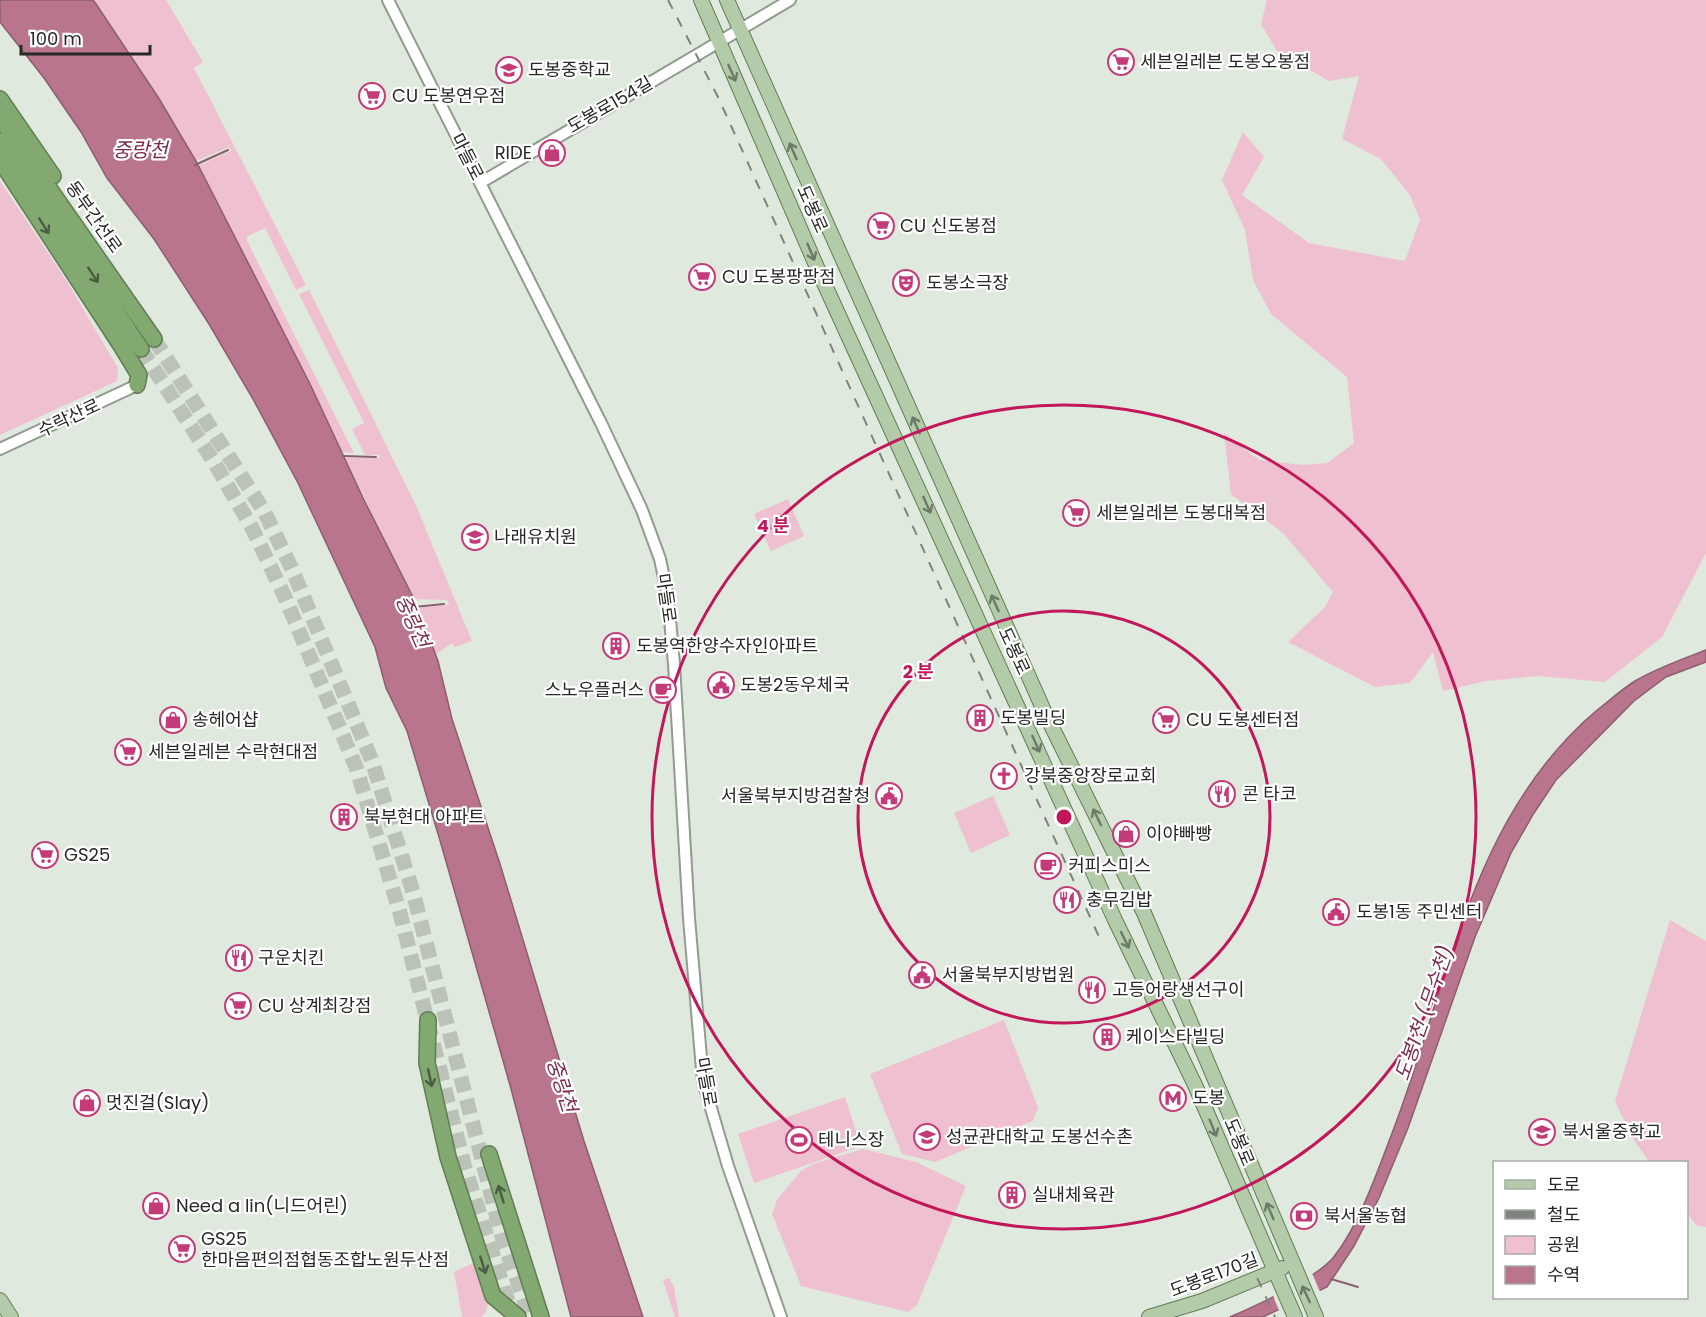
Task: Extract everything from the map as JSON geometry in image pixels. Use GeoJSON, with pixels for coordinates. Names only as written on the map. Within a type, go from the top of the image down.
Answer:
{"type":"FeatureCollection","features":[{"type":"Feature","properties":{"kind":"highway"},"geometry":{"type":"LineString","coordinates":[[0,99],[96,242],[127,299]]}},
{"type":"Feature","properties":{"kind":"highway","name":"동부간선로"},"geometry":{"type":"LineString","coordinates":[[0,118],[154,339]]}},
{"type":"Feature","properties":{"kind":"highway","name":"동부간선로"},"geometry":{"type":"LineString","coordinates":[[0,141],[50,210],[141,349]]}},
{"type":"Feature","properties":{"kind":"highway"},"geometry":{"type":"LineString","coordinates":[[0,160],[139,375],[137,386]]}},
{"type":"Feature","properties":{"kind":"highway"},"geometry":{"type":"LineString","coordinates":[[428,1020],[427,1063],[448,1157],[493,1296],[499,1304],[518,1317]]}},
{"type":"Feature","properties":{"kind":"highway"},"geometry":{"type":"LineString","coordinates":[[489,1154],[541,1317]]}},
{"type":"Feature","properties":{"kind":"main road","name":"도봉로"},"geometry":{"type":"LineString","coordinates":[[701,0],[819,272],[1004,671],[1083,850],[1196,1085],[1294,1317]]}},
{"type":"Feature","properties":{"kind":"main road","name":"도봉로"},"geometry":{"type":"LineString","coordinates":[[727,0],[1045,713],[1144,913],[1316,1316]]}},
{"type":"Feature","properties":{"kind":"main road","name":"도봉로170길"},"geometry":{"type":"LineString","coordinates":[[1149,1317],[1294,1269]]}},
{"type":"Feature","properties":{"kind":"main road"},"geometry":{"type":"LineString","coordinates":[[0,1300],[11,1317]]}},
{"type":"Feature","properties":{"kind":"street","name":"마들로"},"geometry":{"type":"LineString","coordinates":[[388,0],[601,423],[642,510],[660,559],[668,597],[674,664],[689,918],[703,1081],[728,1166],[781,1317]]}},
{"type":"Feature","properties":{"kind":"street","name":"도봉로154길"},"geometry":{"type":"LineString","coordinates":[[480,183],[790,0]]}},
{"type":"Feature","properties":{"kind":"street","name":"수락산로"},"geometry":{"type":"LineString","coordinates":[[0,449],[137,386]]}},
{"type":"Feature","properties":{"kind":"green space"},"geometry":{"type":"Polygon","coordinates":[[[93,0],[166,0],[203,62],[194,68],[306,285],[296,290],[265,228],[246,237],[249,245],[354,453],[342,452],[198,166],[231,151],[229,147],[196,161],[158,97],[93,0]]]}},
{"type":"Feature","properties":{"kind":"green space"},"geometry":{"type":"Polygon","coordinates":[[[1267,0],[1706,0],[1706,553],[1662,637],[1605,682],[1538,676],[1486,681],[1443,691],[1433,652],[1410,683],[1375,687],[1288,642],[1325,607],[1333,592],[1283,533],[1231,494],[1224,433],[1259,460],[1303,465],[1327,463],[1354,443],[1347,377],[1271,314],[1253,280],[1245,230],[1222,180],[1243,132],[1264,157],[1242,195],[1309,243],[1405,261],[1420,220],[1410,195],[1381,159],[1342,139],[1359,76],[1329,81],[1277,51],[1261,24],[1267,0]]]}},
{"type":"Feature","properties":{"kind":"green space"},"geometry":{"type":"Polygon","coordinates":[[[0,181],[68,283],[118,368],[117,381],[0,435],[0,181]]]}},
{"type":"Feature","properties":{"kind":"green space"},"geometry":{"type":"Polygon","coordinates":[[[309,290],[415,503],[472,641],[455,647],[452,643],[435,655],[418,608],[449,605],[447,600],[413,599],[345,458],[380,458],[379,455],[365,455],[352,429],[364,423],[299,294],[309,290]]]}},
{"type":"Feature","properties":{"kind":"green space"},"geometry":{"type":"Polygon","coordinates":[[[788,499],[804,536],[771,551],[754,514],[788,499]]]}},
{"type":"Feature","properties":{"kind":"green space"},"geometry":{"type":"Polygon","coordinates":[[[993,796],[1010,835],[971,853],[954,813],[993,796]]]}},
{"type":"Feature","properties":{"kind":"green space"},"geometry":{"type":"Polygon","coordinates":[[[1670,920],[1706,941],[1706,1227],[1697,1226],[1688,1214],[1688,1161],[1648,1161],[1632,1137],[1615,1101],[1670,920]]]}},
{"type":"Feature","properties":{"kind":"green space"},"geometry":{"type":"Polygon","coordinates":[[[1004,1020],[1038,1107],[1033,1121],[935,1162],[902,1154],[870,1074],[1004,1020]]]}},
{"type":"Feature","properties":{"kind":"green space","name":"테니스장"},"geometry":{"type":"Polygon","coordinates":[[[845,1097],[861,1146],[754,1183],[738,1134],[845,1097]]]}},
{"type":"Feature","properties":{"kind":"green space"},"geometry":{"type":"Polygon","coordinates":[[[863,1149],[916,1162],[966,1186],[917,1305],[908,1312],[801,1286],[772,1214],[777,1200],[801,1171],[813,1164],[863,1149]]]}},
{"type":"Feature","properties":{"kind":"green space"},"geometry":{"type":"Polygon","coordinates":[[[478,1261],[487,1289],[488,1304],[482,1317],[462,1317],[454,1272],[478,1261]]]}},
{"type":"Feature","properties":{"kind":"green space"},"geometry":{"type":"Polygon","coordinates":[[[669,1278],[674,1287],[679,1317],[675,1317],[663,1280],[669,1278]]]}},
{"type":"Feature","properties":{"kind":"water","name":"중랑천"},"geometry":{"type":"Polygon","coordinates":[[[0,0],[93,0],[158,97],[196,161],[310,384],[364,500],[415,601],[438,661],[452,719],[500,864],[584,1141],[643,1317],[571,1317],[510,1085],[439,837],[407,731],[386,688],[375,647],[298,483],[253,399],[209,324],[154,239],[107,178],[81,132],[44,78],[0,22],[0,0]]]}},
{"type":"Feature","properties":{"kind":"water"},"geometry":{"type":"Polygon","coordinates":[[[1706,650],[1706,662],[1666,677],[1634,701],[1556,780],[1534,813],[1511,853],[1475,937],[1408,1128],[1379,1198],[1354,1246],[1327,1287],[1263,1317],[1230,1317],[1312,1275],[1332,1259],[1351,1231],[1368,1196],[1394,1128],[1469,905],[1492,851],[1519,800],[1554,753],[1596,711],[1635,681],[1706,650]]]}},
{"type":"Feature","properties":{"kind":"pier"},"geometry":{"type":"Polygon","coordinates":[[[1311,1271],[1321,1294],[1280,1313],[1272,1293],[1311,1271]]]}},
{"type":"Feature","properties":{"kind":"waterway"},"geometry":{"type":"LineString","coordinates":[[195,165],[228,150]]}},
{"type":"Feature","properties":{"kind":"waterway"},"geometry":{"type":"LineString","coordinates":[[343,456],[376,457]]}},
{"type":"Feature","properties":{"kind":"waterway"},"geometry":{"type":"LineString","coordinates":[[414,607],[444,604]]}},
{"type":"Feature","properties":{"kind":"waterway"},"geometry":{"type":"LineString","coordinates":[[1331,1279],[1358,1287]]}},
{"type":"Feature","properties":{"kind":"tunnel"},"geometry":{"type":"LineString","coordinates":[[154,339],[265,513],[292,569],[372,761],[413,892],[502,1237],[530,1317]]}},
{"type":"Feature","properties":{"kind":"tunnel"},"geometry":{"type":"LineString","coordinates":[[141,349],[214,462],[252,528],[284,595],[356,767],[400,913],[465,1168],[513,1317]]}},
{"type":"Feature","properties":{"kind":"railway"},"geometry":{"type":"LineString","coordinates":[[668,0],[718,97],[1100,939]]}},
{"type":"Feature","properties":{"kind":"railway"},"geometry":{"type":"LineString","coordinates":[[1249,1260],[1275,1317]]}},
{"type":"Feature","properties":{"kind":"place","name":"세븐일레븐 도봉오봉점"},"geometry":{"type":"Point","coordinates":[1121,62]}},
{"type":"Feature","properties":{"kind":"place","name":"도봉중학교"},"geometry":{"type":"Point","coordinates":[509,70]}},
{"type":"Feature","properties":{"kind":"place","name":"CU 도봉연우점"},"geometry":{"type":"Point","coordinates":[372,96]}},
{"type":"Feature","properties":{"kind":"place","name":"RIDE"},"geometry":{"type":"Point","coordinates":[552,153]}},
{"type":"Feature","properties":{"kind":"place","name":"CU 신도봉점"},"geometry":{"type":"Point","coordinates":[881,226]}},
{"type":"Feature","properties":{"kind":"place","name":"CU 도봉팡팡점"},"geometry":{"type":"Point","coordinates":[702,277]}},
{"type":"Feature","properties":{"kind":"place","name":"도봉소극장"},"geometry":{"type":"Point","coordinates":[906,283]}},
{"type":"Feature","properties":{"kind":"place","name":"세븐일레븐 도봉대복점"},"geometry":{"type":"Point","coordinates":[1076,513]}},
{"type":"Feature","properties":{"kind":"place","name":"나래유치원"},"geometry":{"type":"Point","coordinates":[475,537]}},
{"type":"Feature","properties":{"kind":"place","name":"도봉역한양수자인아파트"},"geometry":{"type":"Point","coordinates":[616,646]}},
{"type":"Feature","properties":{"kind":"place","name":"도봉2동우체국"},"geometry":{"type":"Point","coordinates":[721,685]}},
{"type":"Feature","properties":{"kind":"place","name":"스노우플러스"},"geometry":{"type":"Point","coordinates":[663,690]}},
{"type":"Feature","properties":{"kind":"place","name":"도봉빌딩"},"geometry":{"type":"Point","coordinates":[980,718]}},
{"type":"Feature","properties":{"kind":"place","name":"송헤어샵"},"geometry":{"type":"Point","coordinates":[173,720]}},
{"type":"Feature","properties":{"kind":"place","name":"CU 도봉센터점"},"geometry":{"type":"Point","coordinates":[1166,720]}},
{"type":"Feature","properties":{"kind":"place","name":"세븐일레븐 수락현대점"},"geometry":{"type":"Point","coordinates":[128,752]}},
{"type":"Feature","properties":{"kind":"place","name":"강북중앙장로교회"},"geometry":{"type":"Point","coordinates":[1004,776]}},
{"type":"Feature","properties":{"kind":"place","name":"콘 타코"},"geometry":{"type":"Point","coordinates":[1222,794]}},
{"type":"Feature","properties":{"kind":"place","name":"서울북부지방검찰청"},"geometry":{"type":"Point","coordinates":[889,796]}},
{"type":"Feature","properties":{"kind":"place","name":"북부현대 아파트"},"geometry":{"type":"Point","coordinates":[344,817]}},
{"type":"Feature","properties":{"kind":"place","name":"이야빠빵"},"geometry":{"type":"Point","coordinates":[1126,834]}},
{"type":"Feature","properties":{"kind":"place","name":"GS25"},"geometry":{"type":"Point","coordinates":[45,855]}},
{"type":"Feature","properties":{"kind":"place","name":"커피스미스"},"geometry":{"type":"Point","coordinates":[1048,866]}},
{"type":"Feature","properties":{"kind":"place","name":"충무김밥"},"geometry":{"type":"Point","coordinates":[1067,900]}},
{"type":"Feature","properties":{"kind":"place","name":"도봉1동 주민센터"},"geometry":{"type":"Point","coordinates":[1336,912]}},
{"type":"Feature","properties":{"kind":"place","name":"구운치킨"},"geometry":{"type":"Point","coordinates":[239,958]}},
{"type":"Feature","properties":{"kind":"place","name":"서울북부지방법원"},"geometry":{"type":"Point","coordinates":[922,975]}},
{"type":"Feature","properties":{"kind":"place","name":"고등어랑생선구이"},"geometry":{"type":"Point","coordinates":[1092,990]}},
{"type":"Feature","properties":{"kind":"place","name":"CU 상계최강점"},"geometry":{"type":"Point","coordinates":[238,1006]}},
{"type":"Feature","properties":{"kind":"place","name":"케이스타빌딩"},"geometry":{"type":"Point","coordinates":[1107,1037]}},
{"type":"Feature","properties":{"kind":"place","name":"도봉"},"geometry":{"type":"Point","coordinates":[1173,1098]}},
{"type":"Feature","properties":{"kind":"place","name":"멋진걸(Slay)"},"geometry":{"type":"Point","coordinates":[87,1103]}},
{"type":"Feature","properties":{"kind":"place","name":"북서울중학교"},"geometry":{"type":"Point","coordinates":[1542,1132]}},
{"type":"Feature","properties":{"kind":"place","name":"성균관대학교 도봉선수촌"},"geometry":{"type":"Point","coordinates":[927,1137]}},
{"type":"Feature","properties":{"kind":"place","name":"테니스장"},"geometry":{"type":"Point","coordinates":[799,1140]}},
{"type":"Feature","properties":{"kind":"place","name":"실내체육관"},"geometry":{"type":"Point","coordinates":[1012,1195]}},
{"type":"Feature","properties":{"kind":"place","name":"Need a lin(니드어린)"},"geometry":{"type":"Point","coordinates":[156,1206]}},
{"type":"Feature","properties":{"kind":"place","name":"북서울농협"},"geometry":{"type":"Point","coordinates":[1304,1216]}},
{"type":"Feature","properties":{"kind":"place","name":"GS25 한마음편의점협동조합노원두산점"},"geometry":{"type":"Point","coordinates":[182,1249]}},
{"type":"Feature","properties":{"kind":"water label","name":"도봉1천 (무수천)"},"geometry":{"type":"Point","coordinates":[1424,1013]}}]}
